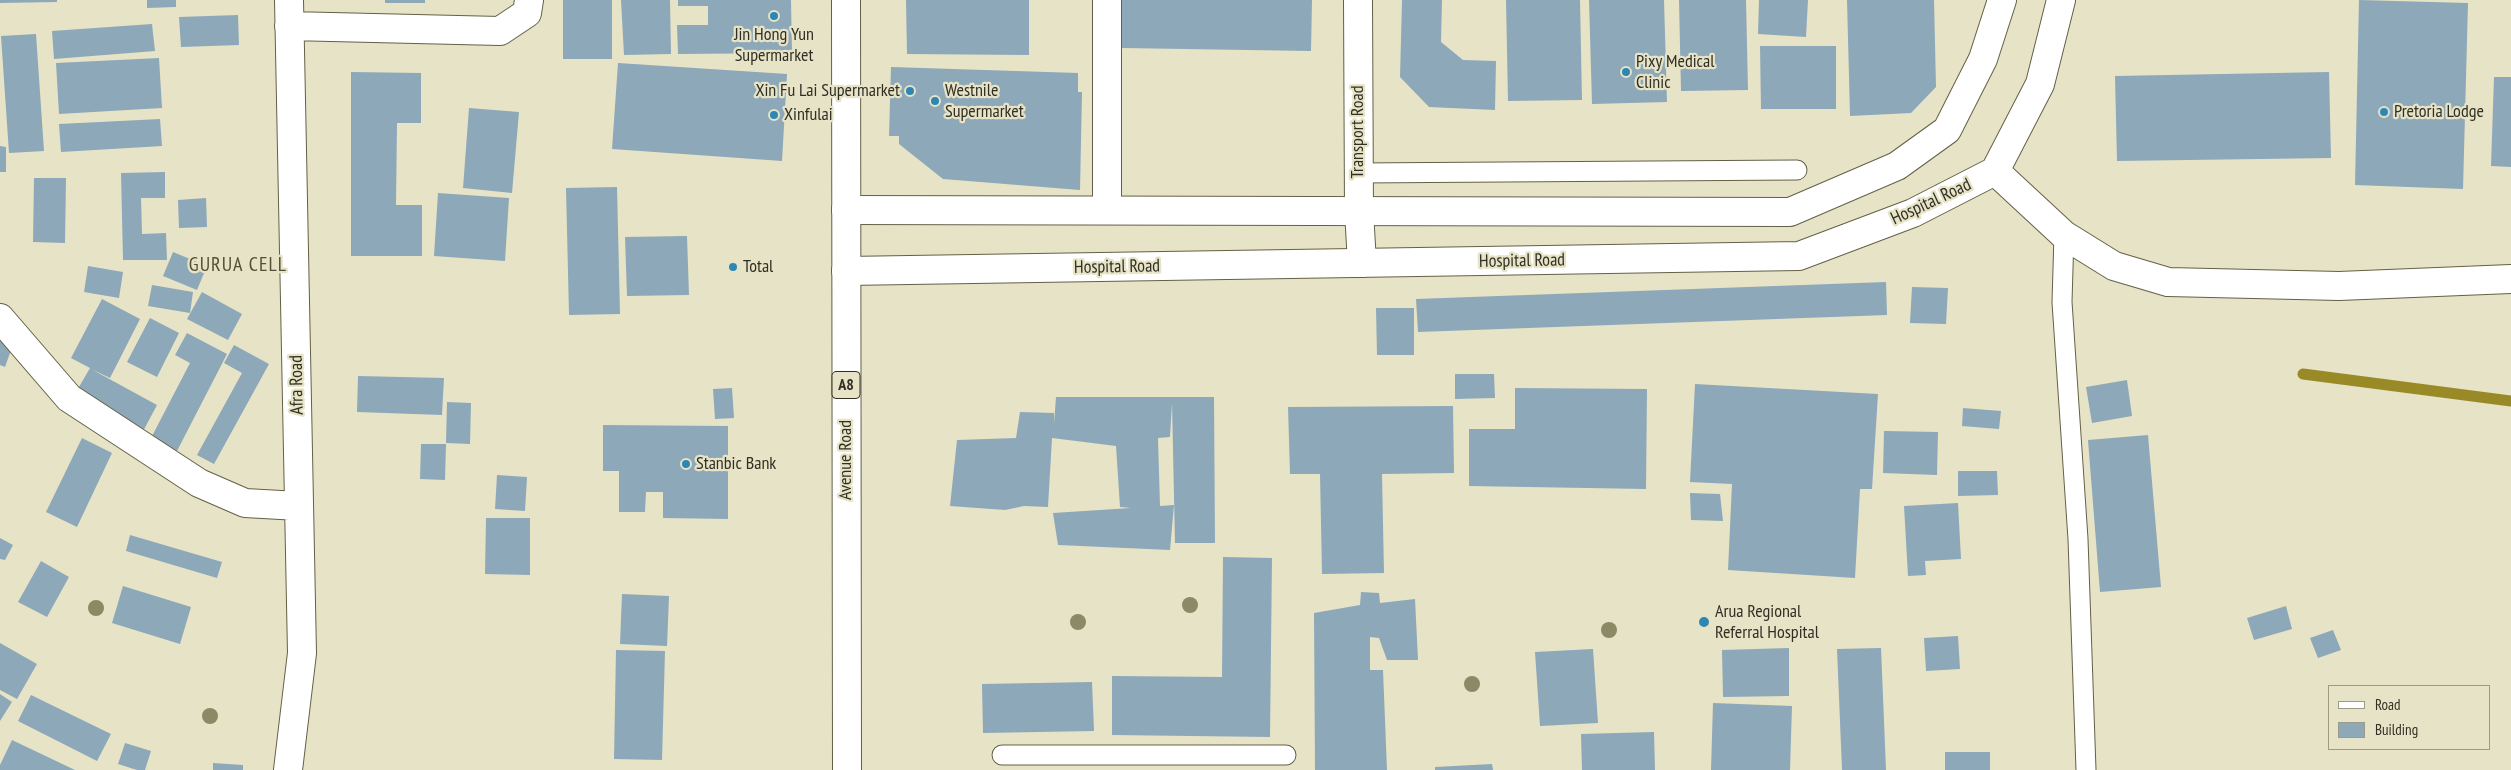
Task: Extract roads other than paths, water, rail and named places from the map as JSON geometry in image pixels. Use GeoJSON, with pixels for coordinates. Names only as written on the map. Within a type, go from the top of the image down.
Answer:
{"type":"FeatureCollection","features":[{"type":"Feature","properties":{"kind":"main road"},"geometry":{"type":"LineString","coordinates":[[289,13],[500,31],[527,13],[529,0]]}},
{"type":"Feature","properties":{"kind":"main road","name":"Avenue Road"},"geometry":{"type":"LineString","coordinates":[[846,0],[847,770]]}},
{"type":"Feature","properties":{"kind":"main road"},"geometry":{"type":"LineString","coordinates":[[1107,0],[1107,210]]}},
{"type":"Feature","properties":{"kind":"main road","name":"Transport Road"},"geometry":{"type":"LineString","coordinates":[[1358,0],[1358,173],[1362,263]]}},
{"type":"Feature","properties":{"kind":"main road"},"geometry":{"type":"LineString","coordinates":[[846,210],[1790,212],[1897,166],[1947,130],[1983,59],[2002,0]]}},
{"type":"Feature","properties":{"kind":"main road"},"geometry":{"type":"LineString","coordinates":[[2061,0],[2040,84],[1994,171],[2064,235],[2114,266],[2168,282],[2339,286],[2511,280]]}},
{"type":"Feature","properties":{"kind":"main road","name":"Afra Road"},"geometry":{"type":"LineString","coordinates":[[288,770],[302,652],[289,13]]}},
{"type":"Feature","properties":{"kind":"main road","name":"Hospital Road"},"geometry":{"type":"LineString","coordinates":[[846,271],[1799,256],[1913,213],[1994,171]]}},
{"type":"Feature","properties":{"kind":"main road"},"geometry":{"type":"LineString","coordinates":[[0,318],[69,398],[199,483],[245,504],[299,506]]}},
{"type":"Feature","properties":{"kind":"lane"},"geometry":{"type":"LineString","coordinates":[[1358,173],[1797,170]]}},
{"type":"Feature","properties":{"kind":"lane"},"geometry":{"type":"LineString","coordinates":[[2064,235],[2062,302],[2078,539],[2086,770]]}},
{"type":"Feature","properties":{"kind":"lane"},"geometry":{"type":"LineString","coordinates":[[1002,755],[1128,763],[1286,755]]}},
{"type":"Feature","properties":{"kind":"waterway"},"geometry":{"type":"LineString","coordinates":[[2303,374],[2511,401]]}},
{"type":"Feature","properties":{"kind":"place","name":"Jin Hong Yun Supermarket"},"geometry":{"type":"Point","coordinates":[774,16]}},
{"type":"Feature","properties":{"kind":"place","name":"Pixy Medical Clinic"},"geometry":{"type":"Point","coordinates":[1626,72]}},
{"type":"Feature","properties":{"kind":"place","name":"Xin Fu Lai Supermarket"},"geometry":{"type":"Point","coordinates":[910,91]}},
{"type":"Feature","properties":{"kind":"place","name":"Westnile Supermarket"},"geometry":{"type":"Point","coordinates":[935,101]}},
{"type":"Feature","properties":{"kind":"place","name":"Pretoria Lodge"},"geometry":{"type":"Point","coordinates":[2384,112]}},
{"type":"Feature","properties":{"kind":"place","name":"Xinfulai"},"geometry":{"type":"Point","coordinates":[774,115]}},
{"type":"Feature","properties":{"kind":"place","name":"Total"},"geometry":{"type":"Point","coordinates":[733,267]}},
{"type":"Feature","properties":{"kind":"place","name":"Stanbic Bank"},"geometry":{"type":"Point","coordinates":[686,464]}},
{"type":"Feature","properties":{"kind":"place","name":"Arua Regional Referral Hospital"},"geometry":{"type":"Point","coordinates":[1704,622]}},
{"type":"Feature","properties":{"kind":"district","name":"GURUA CELL"},"geometry":{"type":"Point","coordinates":[238,265]}}]}
